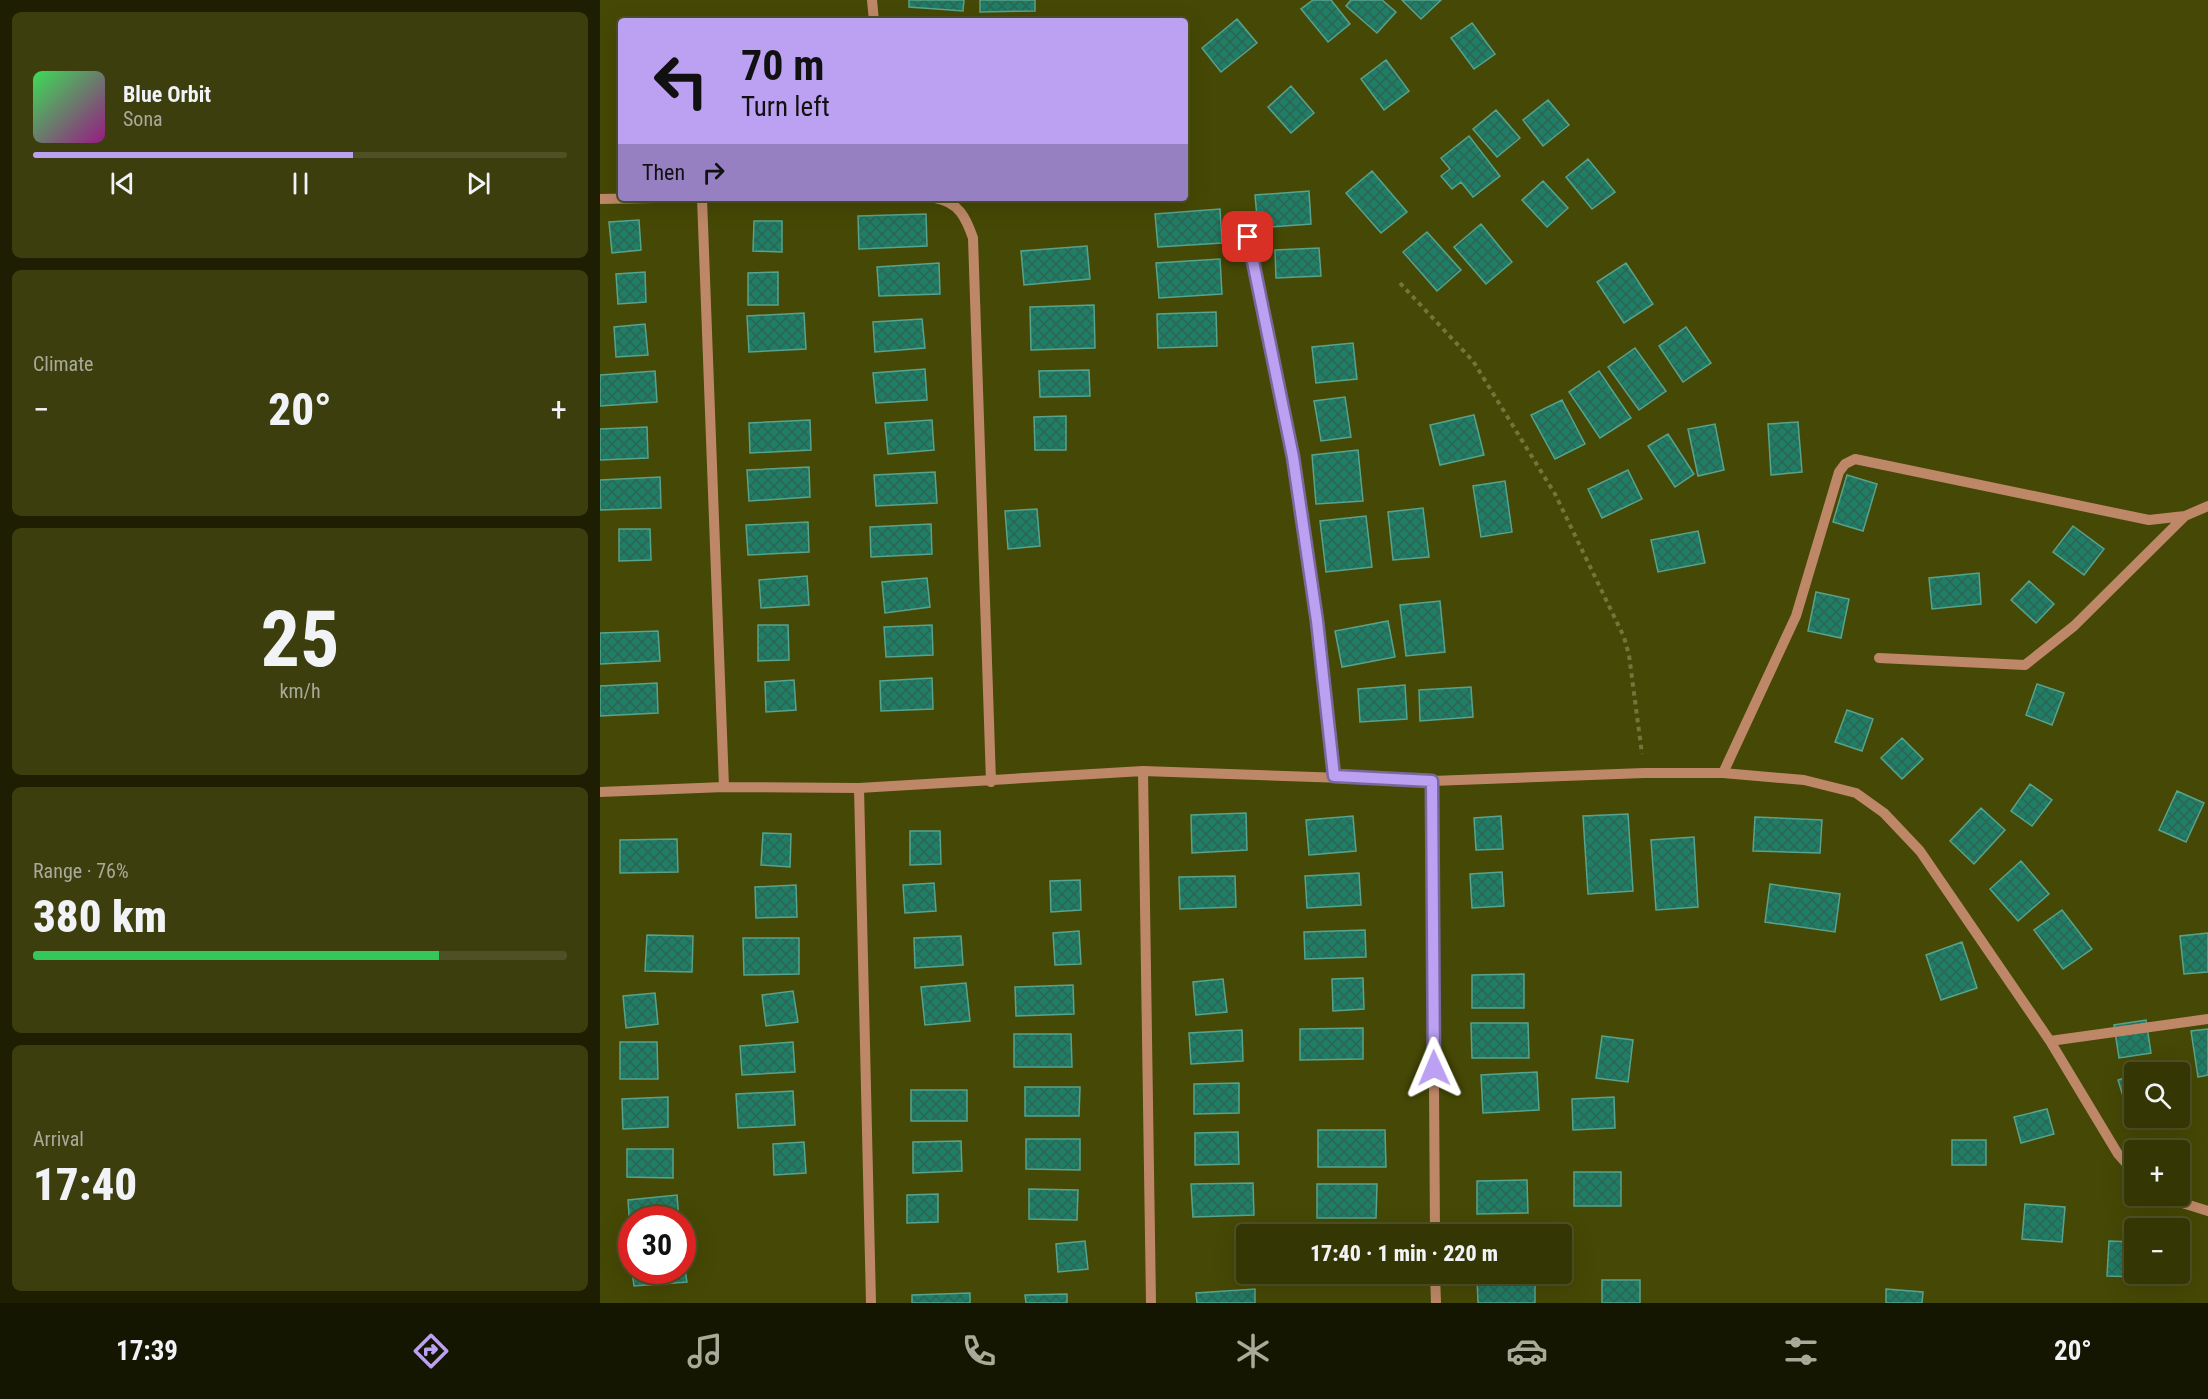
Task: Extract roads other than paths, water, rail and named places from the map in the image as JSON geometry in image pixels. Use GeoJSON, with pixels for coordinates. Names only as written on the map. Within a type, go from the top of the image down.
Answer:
{"type":"FeatureCollection","features":[{"type":"Feature","properties":{"kind":"street"},"geometry":{"type":"LineString","coordinates":[[872,0],[874,18]]}},
{"type":"Feature","properties":{"kind":"street"},"geometry":{"type":"LineString","coordinates":[[600,199],[618,199]]}},
{"type":"Feature","properties":{"kind":"street"},"geometry":{"type":"LineString","coordinates":[[702,201],[724,787]]}},
{"type":"Feature","properties":{"kind":"street"},"geometry":{"type":"LineString","coordinates":[[947,201],[964,214],[973,238],[991,782]]}},
{"type":"Feature","properties":{"kind":"street"},"geometry":{"type":"LineString","coordinates":[[1248,237],[1293,457],[1317,621],[1334,776]]}},
{"type":"Feature","properties":{"kind":"street"},"geometry":{"type":"LineString","coordinates":[[1723,773],[1796,616],[1839,472],[1845,464],[1855,459],[2149,520],[2185,516],[2208,506]]}},
{"type":"Feature","properties":{"kind":"street"},"geometry":{"type":"LineString","coordinates":[[1878,658],[2025,665],[2074,626],[2185,516]]}},
{"type":"Feature","properties":{"kind":"street"},"geometry":{"type":"LineString","coordinates":[[600,792],[724,787],[858,788],[991,782],[1143,771],[1432,781],[1644,773],[1723,773],[1804,780],[1856,793],[1884,813],[1920,851],[2050,1041],[2124,1161]]}},
{"type":"Feature","properties":{"kind":"street"},"geometry":{"type":"LineString","coordinates":[[1143,771],[1152,1303]]}},
{"type":"Feature","properties":{"kind":"street"},"geometry":{"type":"LineString","coordinates":[[1432,781],[1435,1224]]}},
{"type":"Feature","properties":{"kind":"street"},"geometry":{"type":"LineString","coordinates":[[858,788],[871,1303]]}},
{"type":"Feature","properties":{"kind":"street"},"geometry":{"type":"LineString","coordinates":[[2050,1041],[2208,1019]]}},
{"type":"Feature","properties":{"kind":"street"},"geometry":{"type":"LineString","coordinates":[[2190,1205],[2208,1211]]}},
{"type":"Feature","properties":{"kind":"street"},"geometry":{"type":"LineString","coordinates":[[1435,1284],[1436,1303]]}}]}
